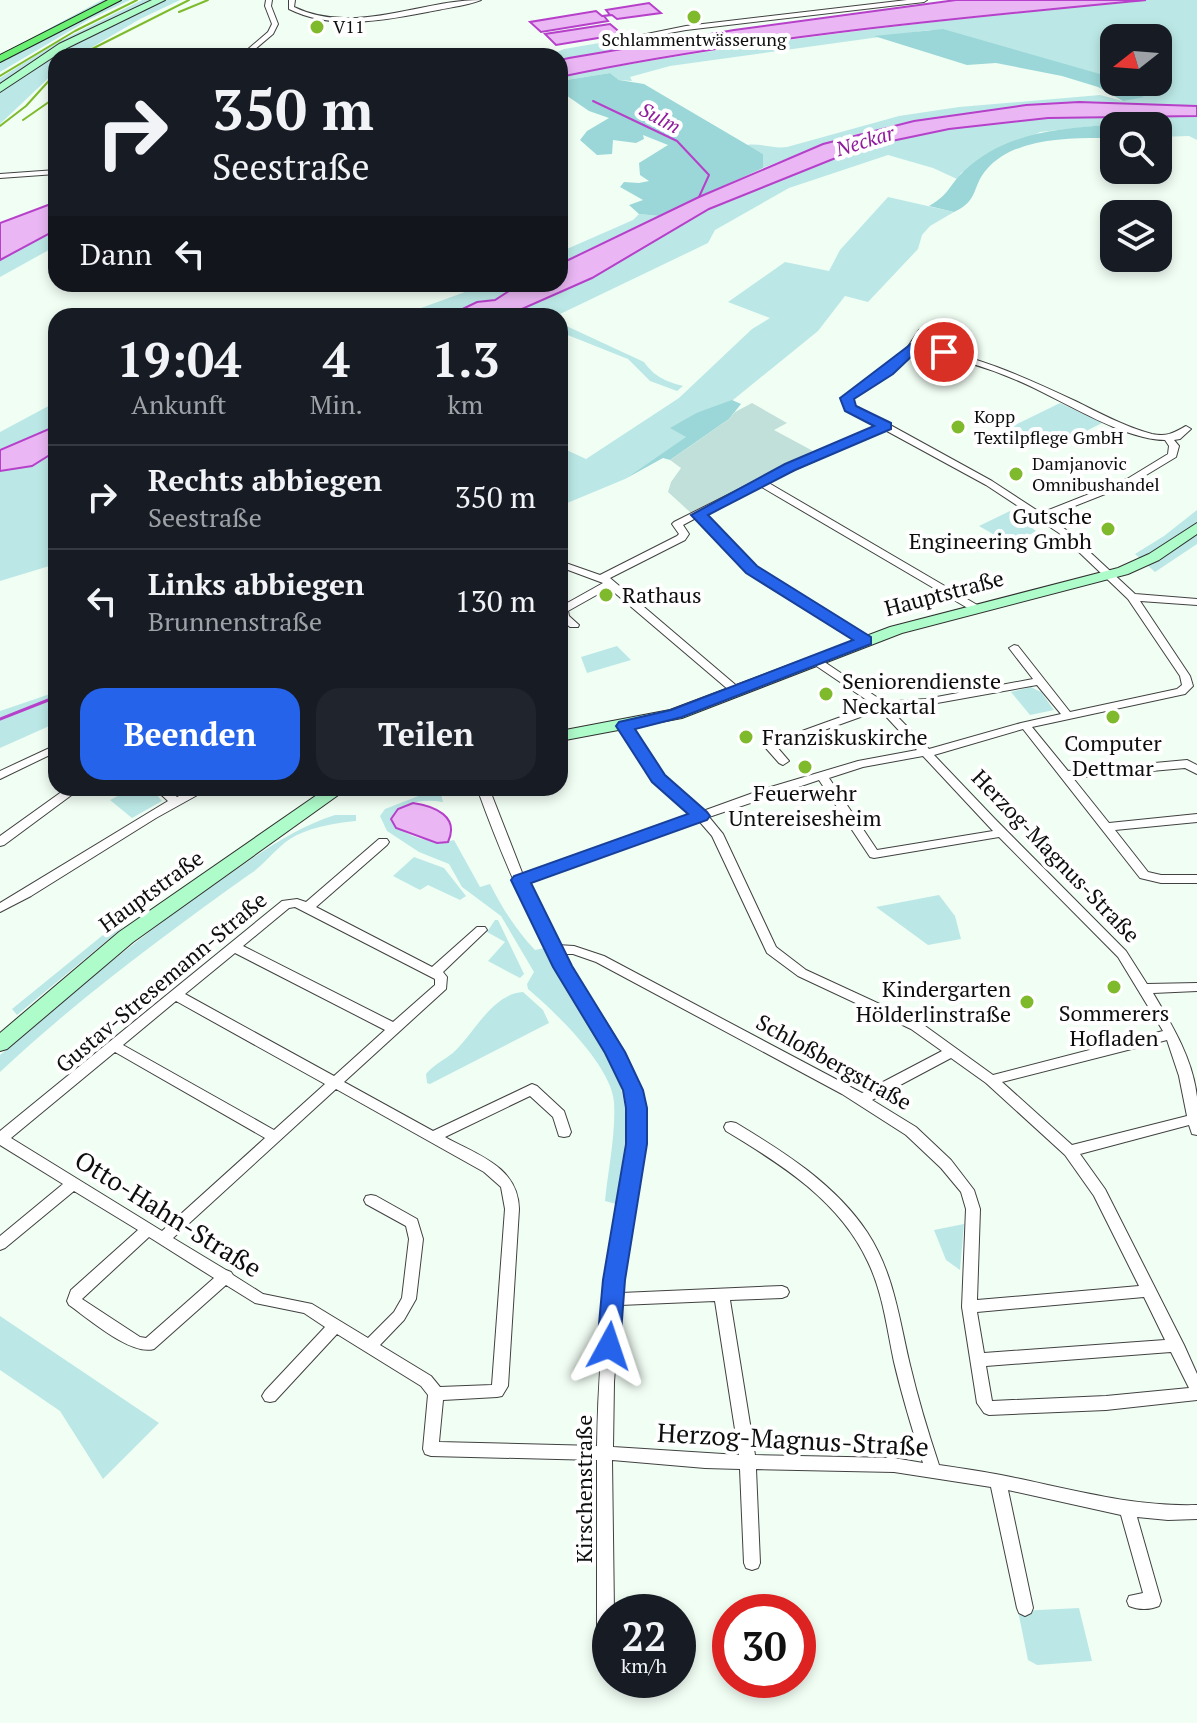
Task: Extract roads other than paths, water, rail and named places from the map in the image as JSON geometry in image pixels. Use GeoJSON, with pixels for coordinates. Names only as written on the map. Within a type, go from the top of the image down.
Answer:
{"type":"FeatureCollection","features":[{"type":"Feature","properties":{"kind":"highway"},"geometry":{"type":"LineString","coordinates":[[0,59],[116,0]]}},
{"type":"Feature","properties":{"kind":"main road"},"geometry":{"type":"LineString","coordinates":[[60,48],[160,0]]}},
{"type":"Feature","properties":{"kind":"main road"},"geometry":{"type":"LineString","coordinates":[[0,89],[48,56]]}},
{"type":"Feature","properties":{"kind":"main road","name":"Hauptstraße"},"geometry":{"type":"LineString","coordinates":[[568,735],[676,714],[734,689],[865,641],[975,608],[1111,575],[1154,557],[1197,527]]}},
{"type":"Feature","properties":{"kind":"main road","name":"Hauptstraße"},"geometry":{"type":"LineString","coordinates":[[0,1044],[126,937],[326,796]]}},
{"type":"Feature","properties":{"kind":"street"},"geometry":{"type":"LineString","coordinates":[[253,48],[271,33],[275,24],[268,6],[269,0]]}},
{"type":"Feature","properties":{"kind":"street"},"geometry":{"type":"LineString","coordinates":[[292,0],[291,8],[298,13],[343,19],[478,0]]}},
{"type":"Feature","properties":{"kind":"street"},"geometry":{"type":"LineString","coordinates":[[625,39],[686,28],[924,0]]}},
{"type":"Feature","properties":{"kind":"street"},"geometry":{"type":"LineString","coordinates":[[0,176],[48,173]]}},
{"type":"Feature","properties":{"kind":"street"},"geometry":{"type":"LineString","coordinates":[[520,880],[701,816],[862,764],[927,753],[1025,725],[1181,692],[1188,686],[1132,597],[1111,575],[1041,516],[989,483],[850,408],[847,398],[888,371],[922,332]]}},
{"type":"Feature","properties":{"kind":"street"},"geometry":{"type":"LineString","coordinates":[[911,348],[944,352],[975,362],[1139,433],[1169,439],[1186,429]]}},
{"type":"Feature","properties":{"kind":"street"},"geometry":{"type":"LineString","coordinates":[[568,606],[606,580],[681,538],[684,534],[677,524],[760,482],[886,426]]}},
{"type":"Feature","properties":{"kind":"street"},"geometry":{"type":"LineString","coordinates":[[1041,516],[1150,471],[1173,455],[1174,446],[1169,439]]}},
{"type":"Feature","properties":{"kind":"street"},"geometry":{"type":"LineString","coordinates":[[760,482],[975,608]]}},
{"type":"Feature","properties":{"kind":"street"},"geometry":{"type":"LineString","coordinates":[[698,515],[716,529],[752,570],[865,641]]}},
{"type":"Feature","properties":{"kind":"street"},"geometry":{"type":"LineString","coordinates":[[568,567],[606,580],[734,689]]}},
{"type":"Feature","properties":{"kind":"street"},"geometry":{"type":"LineString","coordinates":[[1132,597],[1197,602]]}},
{"type":"Feature","properties":{"kind":"street"},"geometry":{"type":"LineString","coordinates":[[568,620],[574,625]]}},
{"type":"Feature","properties":{"kind":"street"},"geometry":{"type":"LineString","coordinates":[[1014,648],[1067,715]]}},
{"type":"Feature","properties":{"kind":"street","name":"Herzog-Magnus-Straße"},"geometry":{"type":"LineString","coordinates":[[816,661],[882,706],[1002,833],[1108,938],[1146,989],[1171,1034],[1186,1076],[1196,1124]]}},
{"type":"Feature","properties":{"kind":"street"},"geometry":{"type":"LineString","coordinates":[[783,761],[770,746],[882,706],[926,702],[1039,681]]}},
{"type":"Feature","properties":{"kind":"street"},"geometry":{"type":"LineString","coordinates":[[1025,725],[1144,875],[1161,879],[1197,879]]}},
{"type":"Feature","properties":{"kind":"street"},"geometry":{"type":"LineString","coordinates":[[625,726],[658,778],[717,834],[771,950],[802,973],[887,1010],[953,1051],[991,1080],[1070,1151],[1100,1193],[1197,1392]]}},
{"type":"Feature","properties":{"kind":"street"},"geometry":{"type":"LineString","coordinates":[[0,775],[48,752]]}},
{"type":"Feature","properties":{"kind":"street"},"geometry":{"type":"LineString","coordinates":[[1064,775],[1187,764],[1197,770]]}},
{"type":"Feature","properties":{"kind":"street"},"geometry":{"type":"LineString","coordinates":[[822,776],[874,854],[1002,833]]}},
{"type":"Feature","properties":{"kind":"street"},"geometry":{"type":"LineString","coordinates":[[0,842],[64,796]]}},
{"type":"Feature","properties":{"kind":"street"},"geometry":{"type":"LineString","coordinates":[[169,796],[176,802]]}},
{"type":"Feature","properties":{"kind":"street"},"geometry":{"type":"LineString","coordinates":[[1,906],[45,884],[113,837],[188,796]]}},
{"type":"Feature","properties":{"kind":"street","name":"Kirschenstraße"},"geometry":{"type":"LineString","coordinates":[[486,796],[520,880],[554,949],[615,1052],[633,1090],[636,1108],[637,1144],[612,1299],[605,1453],[606,1594]]}},
{"type":"Feature","properties":{"kind":"street"},"geometry":{"type":"LineString","coordinates":[[1105,827],[1197,818]]}},
{"type":"Feature","properties":{"kind":"street"},"geometry":{"type":"LineString","coordinates":[[164,1238],[441,986],[441,977],[307,908],[383,842]]}},
{"type":"Feature","properties":{"kind":"street","name":"Gustav-Stresemann-Straße"},"geometry":{"type":"LineString","coordinates":[[0,1138],[286,904],[297,903],[307,908]]}},
{"type":"Feature","properties":{"kind":"street"},"geometry":{"type":"LineString","coordinates":[[434,973],[481,930]]}},
{"type":"Feature","properties":{"kind":"street"},"geometry":{"type":"LineString","coordinates":[[234,947],[393,1028]]}},
{"type":"Feature","properties":{"kind":"street","name":"Schloßbergstraße"},"geometry":{"type":"LineString","coordinates":[[554,949],[574,950],[600,959],[862,1099],[930,1147],[967,1190],[975,1223],[968,1287],[969,1307],[985,1403],[994,1410],[1197,1392]]}},
{"type":"Feature","properties":{"kind":"street"},"geometry":{"type":"LineString","coordinates":[[1146,989],[1197,987]]}},
{"type":"Feature","properties":{"kind":"street"},"geometry":{"type":"LineString","coordinates":[[176,995],[500,1175],[512,1195],[500,1386],[497,1391],[488,1393],[436,1394]]}},
{"type":"Feature","properties":{"kind":"street"},"geometry":{"type":"LineString","coordinates":[[991,1080],[1171,1034]]}},
{"type":"Feature","properties":{"kind":"street"},"geometry":{"type":"LineString","coordinates":[[115,1046],[275,1137]]}},
{"type":"Feature","properties":{"kind":"street"},"geometry":{"type":"LineString","coordinates":[[862,1099],[953,1051]]}},
{"type":"Feature","properties":{"kind":"street"},"geometry":{"type":"LineString","coordinates":[[433,1137],[532,1089],[559,1115],[564,1132]]}},
{"type":"Feature","properties":{"kind":"street"},"geometry":{"type":"LineString","coordinates":[[1070,1151],[1196,1124]]}},
{"type":"Feature","properties":{"kind":"street"},"geometry":{"type":"LineString","coordinates":[[731,1127],[781,1157],[820,1188],[869,1248],[882,1276],[905,1379],[933,1470]]}},
{"type":"Feature","properties":{"kind":"street","name":"Otto-Hahn-Straße"},"geometry":{"type":"LineString","coordinates":[[0,1138],[260,1299],[307,1308],[336,1325],[426,1381],[436,1394]]}},
{"type":"Feature","properties":{"kind":"street"},"geometry":{"type":"LineString","coordinates":[[0,1244],[74,1183]]}},
{"type":"Feature","properties":{"kind":"street"},"geometry":{"type":"LineString","coordinates":[[369,1346],[405,1308],[416,1239],[412,1223],[371,1200]]}},
{"type":"Feature","properties":{"kind":"street"},"geometry":{"type":"LineString","coordinates":[[149,1229],[76,1294],[74,1301],[137,1343],[149,1345],[226,1276]]}},
{"type":"Feature","properties":{"kind":"street"},"geometry":{"type":"LineString","coordinates":[[969,1307],[1150,1291]]}},
{"type":"Feature","properties":{"kind":"street"},"geometry":{"type":"LineString","coordinates":[[612,1299],[782,1292]]}},
{"type":"Feature","properties":{"kind":"street"},"geometry":{"type":"LineString","coordinates":[[722,1295],[748,1461],[752,1563]]}},
{"type":"Feature","properties":{"kind":"street"},"geometry":{"type":"LineString","coordinates":[[270,1396],[336,1325]]}},
{"type":"Feature","properties":{"kind":"street"},"geometry":{"type":"LineString","coordinates":[[978,1360],[1176,1345]]}},
{"type":"Feature","properties":{"kind":"street","name":"Herzog-Magnus-Straße"},"geometry":{"type":"LineString","coordinates":[[436,1394],[431,1449],[849,1462],[933,1470],[1127,1509],[1197,1512]]}},
{"type":"Feature","properties":{"kind":"street"},"geometry":{"type":"LineString","coordinates":[[998,1481],[1025,1608]]}},
{"type":"Feature","properties":{"kind":"street"},"geometry":{"type":"LineString","coordinates":[[1127,1509],[1153,1601],[1135,1601]]}},
{"type":"Feature","properties":{"kind":"water"},"geometry":{"type":"Polygon","coordinates":[[[956,0],[1146,0],[778,40],[568,75],[568,58],[734,30],[956,0]]]}},
{"type":"Feature","properties":{"kind":"water"},"geometry":{"type":"Polygon","coordinates":[[[649,3],[661,13],[617,19],[612,15],[604,16],[608,21],[541,32],[530,22],[596,11],[602,16],[610,15],[606,10],[649,3]]]}},
{"type":"Feature","properties":{"kind":"water"},"geometry":{"type":"Polygon","coordinates":[[[610,24],[622,34],[556,45],[545,34],[610,24]]]}},
{"type":"Feature","properties":{"kind":"water","name":"Neckar"},"geometry":{"type":"Polygon","coordinates":[[[1079,102],[1197,106],[1197,116],[1172,116],[1172,112],[1100,112],[1100,117],[1048,118],[949,129],[863,147],[709,209],[592,278],[568,289],[568,260],[699,197],[823,144],[914,121],[1026,105],[1079,102]]]}},
{"type":"Feature","properties":{"kind":"water"},"geometry":{"type":"Polygon","coordinates":[[[48,205],[48,234],[0,260],[0,223],[48,205]]]}},
{"type":"Feature","properties":{"kind":"water"},"geometry":{"type":"Polygon","coordinates":[[[508,292],[560,292],[524,308],[465,308],[477,302],[495,300],[508,292]]]}},
{"type":"Feature","properties":{"kind":"water"},"geometry":{"type":"Polygon","coordinates":[[[48,429],[48,456],[32,466],[0,471],[0,450],[48,429]]]}},
{"type":"Feature","properties":{"kind":"water"},"geometry":{"type":"Polygon","coordinates":[[[413,803],[436,810],[448,819],[451,833],[448,842],[437,843],[396,828],[391,819],[398,809],[413,803]]]}},
{"type":"Feature","properties":{"kind":"waterway","name":"Sulm"},"geometry":{"type":"LineString","coordinates":[[593,101],[677,141],[709,175],[699,197]]}},
{"type":"Feature","properties":{"kind":"waterway"},"geometry":{"type":"LineString","coordinates":[[0,719],[48,700]]}},
{"type":"Feature","properties":{"kind":"railway"},"geometry":{"type":"LineString","coordinates":[[0,76],[75,31],[137,0]]}},
{"type":"Feature","properties":{"kind":"railway"},"geometry":{"type":"LineString","coordinates":[[94,48],[189,0]]}},
{"type":"Feature","properties":{"kind":"railway"},"geometry":{"type":"LineString","coordinates":[[179,12],[208,0]]}},
{"type":"Feature","properties":{"kind":"railway"},"geometry":{"type":"LineString","coordinates":[[0,126],[26,106],[48,82]]}},
{"type":"Feature","properties":{"kind":"railway"},"geometry":{"type":"LineString","coordinates":[[23,120],[48,103]]}},
{"type":"Feature","properties":{"kind":"place","name":"Schlammentwässerung"},"geometry":{"type":"Point","coordinates":[694,17]}},
{"type":"Feature","properties":{"kind":"place","name":"V11"},"geometry":{"type":"Point","coordinates":[317,27]}},
{"type":"Feature","properties":{"kind":"place","name":"Kopp Textilpflege GmbH"},"geometry":{"type":"Point","coordinates":[958,427]}},
{"type":"Feature","properties":{"kind":"place","name":"Damjanovic Omnibushandel"},"geometry":{"type":"Point","coordinates":[1016,474]}},
{"type":"Feature","properties":{"kind":"place","name":"Gutsche Engineering Gmbh"},"geometry":{"type":"Point","coordinates":[1108,529]}},
{"type":"Feature","properties":{"kind":"place","name":"Rathaus"},"geometry":{"type":"Point","coordinates":[606,595]}},
{"type":"Feature","properties":{"kind":"place","name":"Seniorendienste Neckartal"},"geometry":{"type":"Point","coordinates":[826,694]}},
{"type":"Feature","properties":{"kind":"place","name":"Computer Dettmar"},"geometry":{"type":"Point","coordinates":[1113,717]}},
{"type":"Feature","properties":{"kind":"place","name":"Franziskuskirche"},"geometry":{"type":"Point","coordinates":[746,737]}},
{"type":"Feature","properties":{"kind":"place","name":"Feuerwehr Untereisesheim"},"geometry":{"type":"Point","coordinates":[805,767]}},
{"type":"Feature","properties":{"kind":"place","name":"Sommerers Hofladen"},"geometry":{"type":"Point","coordinates":[1114,987]}},
{"type":"Feature","properties":{"kind":"place","name":"Kindergarten Hölderlinstraße"},"geometry":{"type":"Point","coordinates":[1027,1002]}}]}
